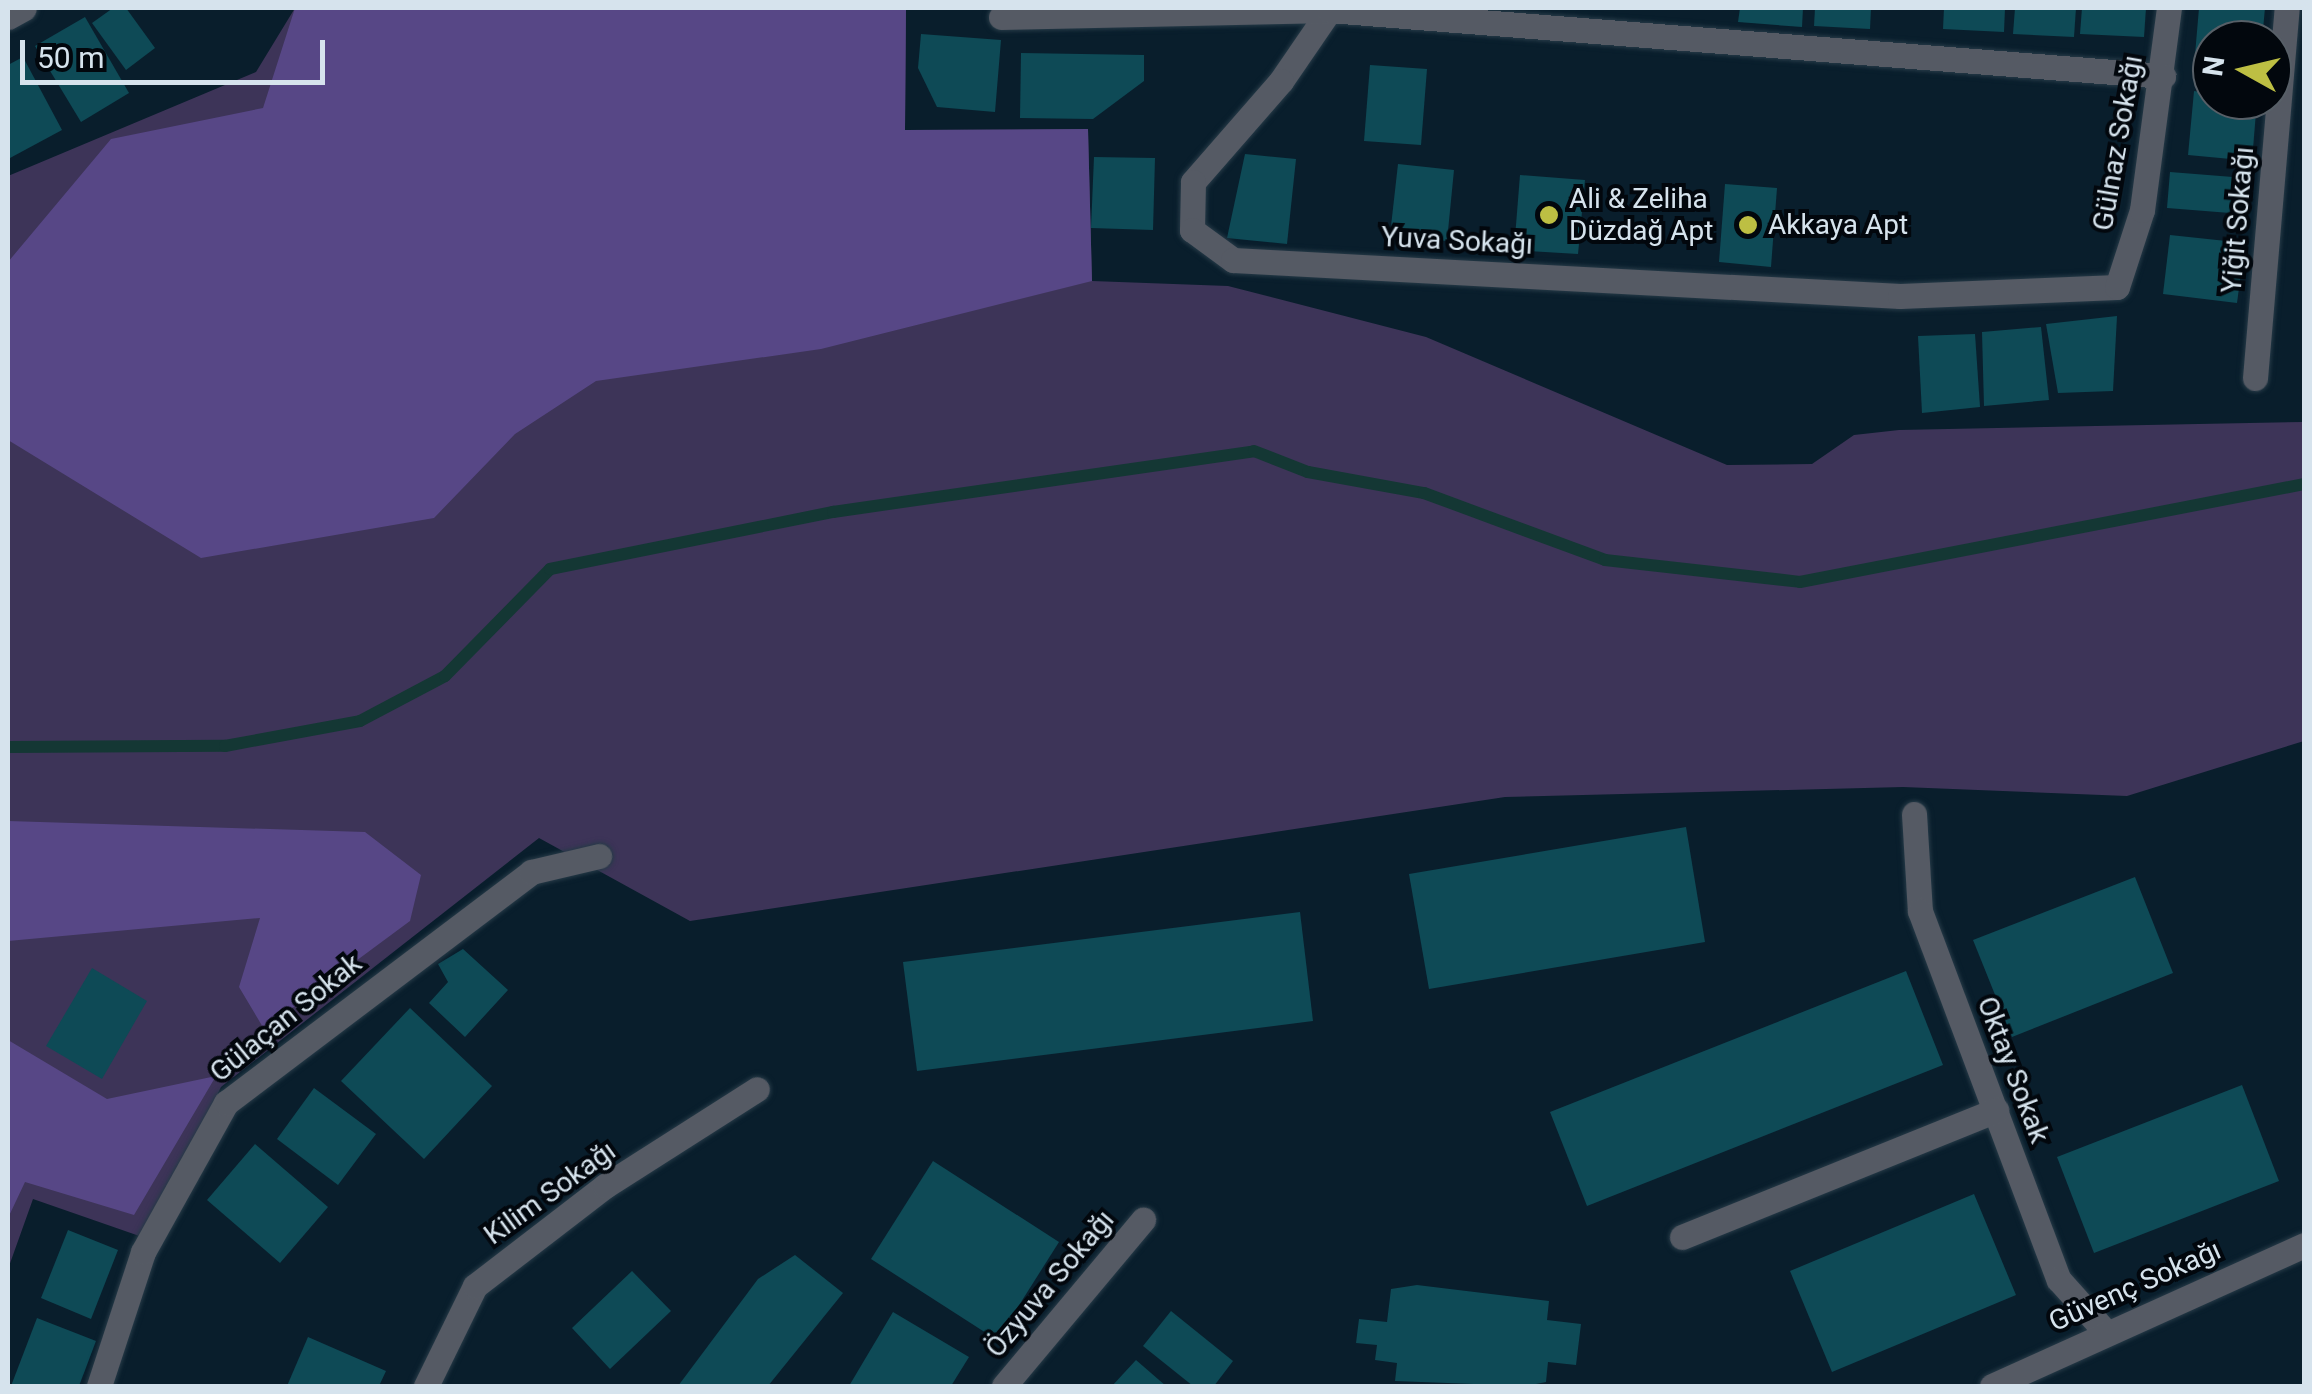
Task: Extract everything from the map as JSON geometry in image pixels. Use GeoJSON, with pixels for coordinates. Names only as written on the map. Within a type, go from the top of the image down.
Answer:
{"type":"FeatureCollection","features":[{"type":"Feature","properties":{"kind":"street"},"geometry":{"type":"LineString","coordinates":[[8,17],[24,8]]}},
{"type":"Feature","properties":{"kind":"street","name":"Gülnaz Sokağı"},"geometry":{"type":"LineString","coordinates":[[2117,287],[2142,210],[2170,8]]}},
{"type":"Feature","properties":{"kind":"street","name":"Yiğit Sokağı"},"geometry":{"type":"LineString","coordinates":[[2255,378],[2286,8]]}},
{"type":"Feature","properties":{"kind":"street"},"geometry":{"type":"LineString","coordinates":[[1002,17],[1330,9],[2163,76]]}},
{"type":"Feature","properties":{"kind":"street","name":"Yuva Sokağı"},"geometry":{"type":"LineString","coordinates":[[1330,9],[1193,182],[1192,230],[1233,260],[1900,296],[2117,287]]}},
{"type":"Feature","properties":{"kind":"street","name":"Oktay Sokak"},"geometry":{"type":"LineString","coordinates":[[1914,814],[1920,910],[2058,1280],[2104,1329]]}},
{"type":"Feature","properties":{"kind":"street","name":"Gülaçan Sokak"},"geometry":{"type":"LineString","coordinates":[[99,1386],[144,1252],[226,1103],[531,872],[599,856]]}},
{"type":"Feature","properties":{"kind":"street","name":"Kilim Sokağı"},"geometry":{"type":"LineString","coordinates":[[426,1386],[475,1286],[605,1186],[757,1089]]}},
{"type":"Feature","properties":{"kind":"street"},"geometry":{"type":"LineString","coordinates":[[1682,1237],[1996,1110]]}},
{"type":"Feature","properties":{"kind":"street","name":"Özyuva Sokağı"},"geometry":{"type":"LineString","coordinates":[[1004,1386],[1142,1220]]}},
{"type":"Feature","properties":{"kind":"street","name":"Güvenç Sokağı"},"geometry":{"type":"LineString","coordinates":[[1998,1385],[2104,1329],[2304,1246]]}},
{"type":"Feature","properties":{"kind":"shaded area"},"geometry":{"type":"Polygon","coordinates":[[[295,8],[906,8],[905,130],[1088,129],[1092,281],[1228,286],[1426,337],[1727,465],[1812,464],[1854,435],[1899,430],[2304,422],[2304,741],[2127,796],[1903,787],[1505,797],[690,921],[539,838],[221,1087],[148,1239],[33,1199],[8,1269],[8,176],[256,72],[295,8]]]}},
{"type":"Feature","properties":{"kind":"shaded area"},"geometry":{"type":"Polygon","coordinates":[[[295,8],[906,8],[905,130],[1088,129],[1092,281],[821,349],[596,381],[515,434],[434,518],[201,558],[8,440],[8,262],[111,139],[263,108],[295,8]]]}},
{"type":"Feature","properties":{"kind":"shaded area"},"geometry":{"type":"Polygon","coordinates":[[[8,821],[365,832],[421,875],[410,921],[264,1029],[239,987],[260,918],[8,941],[8,821]]]}},
{"type":"Feature","properties":{"kind":"shaded area"},"geometry":{"type":"Polygon","coordinates":[[[8,1040],[107,1099],[216,1076],[134,1215],[25,1182],[8,1218],[8,1040]]]}},
{"type":"Feature","properties":{"kind":"building"},"geometry":{"type":"Polygon","coordinates":[[[113,8],[126,8],[155,48],[126,70],[92,23],[113,8]]]}},
{"type":"Feature","properties":{"kind":"building"},"geometry":{"type":"Polygon","coordinates":[[[1740,8],[1803,8],[1802,27],[1738,22],[1740,8]]]}},
{"type":"Feature","properties":{"kind":"building"},"geometry":{"type":"Polygon","coordinates":[[[1815,8],[1871,8],[1870,29],[1814,26],[1815,8]]]}},
{"type":"Feature","properties":{"kind":"building"},"geometry":{"type":"Polygon","coordinates":[[[1944,8],[2005,8],[2004,32],[1943,29],[1944,8]]]}},
{"type":"Feature","properties":{"kind":"building"},"geometry":{"type":"Polygon","coordinates":[[[2015,8],[2076,8],[2074,37],[2013,34],[2015,8]]]}},
{"type":"Feature","properties":{"kind":"building"},"geometry":{"type":"Polygon","coordinates":[[[2082,8],[2146,8],[2144,37],[2080,34],[2082,8]]]}},
{"type":"Feature","properties":{"kind":"building"},"geometry":{"type":"Polygon","coordinates":[[[2199,8],[2265,8],[2264,20],[2198,20],[2199,8]]]}},
{"type":"Feature","properties":{"kind":"building"},"geometry":{"type":"Polygon","coordinates":[[[85,17],[129,93],[81,122],[35,46],[85,17]]]}},
{"type":"Feature","properties":{"kind":"building"},"geometry":{"type":"Polygon","coordinates":[[[921,34],[1001,40],[995,112],[937,107],[918,68],[921,34]]]}},
{"type":"Feature","properties":{"kind":"building"},"geometry":{"type":"Polygon","coordinates":[[[1021,53],[1144,55],[1144,81],[1093,119],[1020,118],[1021,53]]]}},
{"type":"Feature","properties":{"kind":"building"},"geometry":{"type":"Polygon","coordinates":[[[23,57],[62,130],[10,158],[8,65],[23,57]]]}},
{"type":"Feature","properties":{"kind":"building"},"geometry":{"type":"Polygon","coordinates":[[[1370,65],[1427,69],[1421,145],[1364,141],[1370,65]]]}},
{"type":"Feature","properties":{"kind":"building"},"geometry":{"type":"Polygon","coordinates":[[[2192,112],[2192,120],[2255,120],[2252,161],[2188,155],[2192,112]]]}},
{"type":"Feature","properties":{"kind":"building"},"geometry":{"type":"Polygon","coordinates":[[[1245,154],[1296,159],[1287,244],[1227,238],[1245,154]]]}},
{"type":"Feature","properties":{"kind":"building"},"geometry":{"type":"Polygon","coordinates":[[[1094,157],[1155,158],[1153,230],[1091,228],[1094,157]]]}},
{"type":"Feature","properties":{"kind":"building"},"geometry":{"type":"Polygon","coordinates":[[[1398,164],[1454,170],[1447,241],[1390,235],[1398,164]]]}},
{"type":"Feature","properties":{"kind":"building"},"geometry":{"type":"Polygon","coordinates":[[[2170,172],[2233,177],[2230,213],[2167,208],[2170,172]]]}},
{"type":"Feature","properties":{"kind":"building","name":"Ali & Zeliha Düzdağ Apt"},"geometry":{"type":"Polygon","coordinates":[[[1520,175],[1585,180],[1578,254],[1514,250],[1520,175]]]}},
{"type":"Feature","properties":{"kind":"building","name":"Akkaya Apt"},"geometry":{"type":"Polygon","coordinates":[[[1725,184],[1777,188],[1771,267],[1719,262],[1725,184]]]}},
{"type":"Feature","properties":{"kind":"building"},"geometry":{"type":"Polygon","coordinates":[[[2170,235],[2245,243],[2237,303],[2163,294],[2170,235]]]}},
{"type":"Feature","properties":{"kind":"building"},"geometry":{"type":"Polygon","coordinates":[[[2117,316],[2113,391],[2058,393],[2046,324],[2117,316]]]}},
{"type":"Feature","properties":{"kind":"building"},"geometry":{"type":"Polygon","coordinates":[[[2041,327],[2049,400],[1984,406],[1982,332],[2041,327]]]}},
{"type":"Feature","properties":{"kind":"building"},"geometry":{"type":"Polygon","coordinates":[[[1975,334],[1980,407],[1922,413],[1918,336],[1975,334]]]}},
{"type":"Feature","properties":{"kind":"building"},"geometry":{"type":"Polygon","coordinates":[[[1686,827],[1705,942],[1429,989],[1409,874],[1686,827]]]}},
{"type":"Feature","properties":{"kind":"building"},"geometry":{"type":"Polygon","coordinates":[[[2135,877],[2173,973],[2012,1037],[1973,940],[2135,877]]]}},
{"type":"Feature","properties":{"kind":"building"},"geometry":{"type":"Polygon","coordinates":[[[1300,912],[1313,1021],[917,1071],[903,962],[1300,912]]]}},
{"type":"Feature","properties":{"kind":"building"},"geometry":{"type":"Polygon","coordinates":[[[463,949],[508,990],[465,1037],[429,1003],[448,982],[438,964],[463,949]]]}},
{"type":"Feature","properties":{"kind":"building"},"geometry":{"type":"Polygon","coordinates":[[[92,968],[147,1001],[102,1079],[46,1046],[92,968]]]}},
{"type":"Feature","properties":{"kind":"building"},"geometry":{"type":"Polygon","coordinates":[[[1906,971],[1943,1065],[1587,1206],[1550,1112],[1906,971]]]}},
{"type":"Feature","properties":{"kind":"building"},"geometry":{"type":"Polygon","coordinates":[[[410,1008],[492,1086],[424,1159],[341,1081],[410,1008]]]}},
{"type":"Feature","properties":{"kind":"building"},"geometry":{"type":"Polygon","coordinates":[[[2242,1085],[2279,1181],[2094,1253],[2057,1157],[2242,1085]]]}},
{"type":"Feature","properties":{"kind":"building"},"geometry":{"type":"Polygon","coordinates":[[[314,1088],[376,1134],[338,1185],[277,1139],[314,1088]]]}},
{"type":"Feature","properties":{"kind":"building"},"geometry":{"type":"Polygon","coordinates":[[[255,1144],[328,1207],[280,1263],[207,1200],[255,1144]]]}},
{"type":"Feature","properties":{"kind":"building"},"geometry":{"type":"Polygon","coordinates":[[[933,1161],[1059,1242],[997,1340],[871,1259],[933,1161]]]}},
{"type":"Feature","properties":{"kind":"building"},"geometry":{"type":"Polygon","coordinates":[[[1974,1194],[2016,1295],[1832,1372],[1790,1271],[1974,1194]]]}},
{"type":"Feature","properties":{"kind":"building"},"geometry":{"type":"Polygon","coordinates":[[[68,1230],[118,1250],[91,1319],[41,1298],[68,1230]]]}},
{"type":"Feature","properties":{"kind":"building"},"geometry":{"type":"Polygon","coordinates":[[[795,1255],[843,1293],[768,1386],[678,1386],[758,1279],[795,1255]]]}},
{"type":"Feature","properties":{"kind":"building"},"geometry":{"type":"Polygon","coordinates":[[[632,1271],[671,1311],[610,1369],[572,1328],[632,1271]]]}},
{"type":"Feature","properties":{"kind":"building"},"geometry":{"type":"Polygon","coordinates":[[[1417,1285],[1549,1301],[1547,1320],[1581,1324],[1576,1365],[1548,1362],[1546,1382],[1526,1386],[1395,1381],[1397,1363],[1375,1360],[1377,1345],[1356,1343],[1359,1319],[1387,1322],[1391,1289],[1417,1285]]]}},
{"type":"Feature","properties":{"kind":"building"},"geometry":{"type":"Polygon","coordinates":[[[1171,1311],[1233,1361],[1214,1386],[1193,1386],[1143,1346],[1171,1311]]]}},
{"type":"Feature","properties":{"kind":"building"},"geometry":{"type":"Polygon","coordinates":[[[893,1312],[969,1357],[951,1386],[849,1386],[893,1312]]]}},
{"type":"Feature","properties":{"kind":"building"},"geometry":{"type":"Polygon","coordinates":[[[37,1318],[96,1341],[79,1386],[11,1386],[37,1318]]]}},
{"type":"Feature","properties":{"kind":"building"},"geometry":{"type":"Polygon","coordinates":[[[308,1337],[386,1371],[379,1386],[287,1386],[308,1337]]]}},
{"type":"Feature","properties":{"kind":"building"},"geometry":{"type":"Polygon","coordinates":[[[1136,1360],[1166,1386],[1112,1386],[1136,1360]]]}},
{"type":"Feature","properties":{"kind":"waterway"},"geometry":{"type":"LineString","coordinates":[[8,747],[225,746],[360,721],[445,676],[550,569],[833,512],[1254,451],[1308,472],[1424,493],[1605,560],[1800,582],[2304,484]]}},
{"type":"Feature","properties":{"kind":"place","name":"Ali & Zeliha Düzdağ Apt"},"geometry":{"type":"Point","coordinates":[1549,215]}},
{"type":"Feature","properties":{"kind":"place","name":"Akkaya Apt"},"geometry":{"type":"Point","coordinates":[1748,225]}}]}
